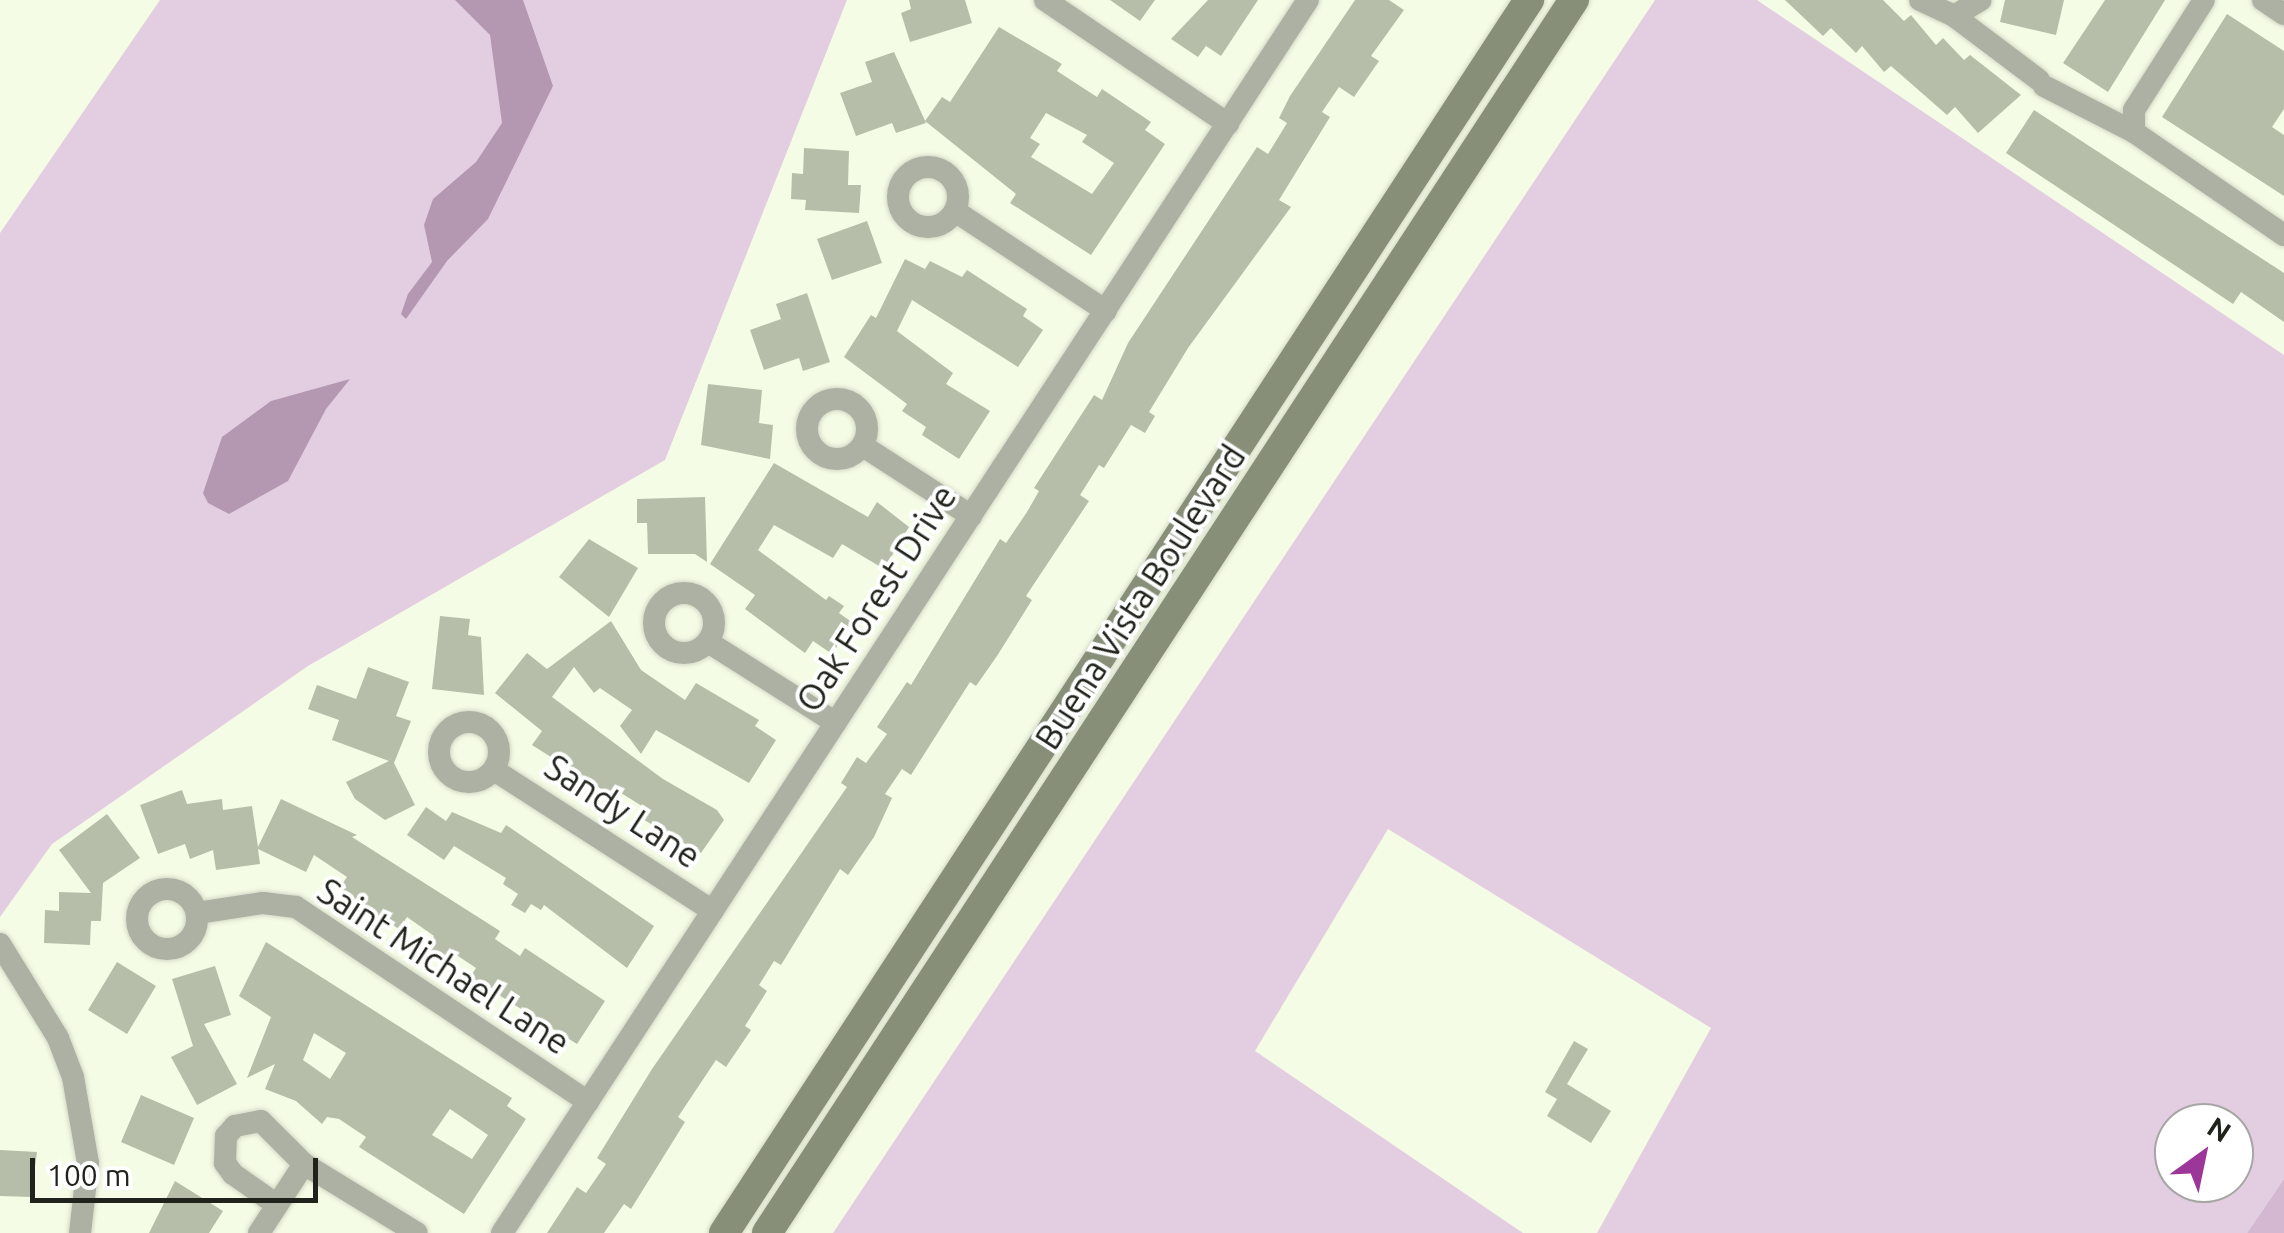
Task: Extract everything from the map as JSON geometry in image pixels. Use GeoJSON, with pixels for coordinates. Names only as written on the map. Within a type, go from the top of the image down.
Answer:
{"type":"FeatureCollection","features":[{"type":"Feature","properties":{"kind":"main road","name":"Buena Vista Boulevard"},"geometry":{"type":"LineString","coordinates":[[724,1233],[1529,0]]}},
{"type":"Feature","properties":{"kind":"main road","name":"Buena Vista Boulevard"},"geometry":{"type":"LineString","coordinates":[[768,1233],[1574,0]]}},
{"type":"Feature","properties":{"kind":"street","name":"Oak Forest Drive"},"geometry":{"type":"LineString","coordinates":[[502,1233],[1308,0]]}},
{"type":"Feature","properties":{"kind":"street"},"geometry":{"type":"LineString","coordinates":[[1920,0],[1954,16],[2041,83],[2134,132],[2284,235]]}},
{"type":"Feature","properties":{"kind":"street"},"geometry":{"type":"LineString","coordinates":[[1954,16],[1981,0]]}},
{"type":"Feature","properties":{"kind":"street"},"geometry":{"type":"LineString","coordinates":[[2134,132],[2134,110],[2204,0]]}},
{"type":"Feature","properties":{"kind":"street"},"geometry":{"type":"LineString","coordinates":[[2263,0],[2284,14]]}},
{"type":"Feature","properties":{"kind":"street"},"geometry":{"type":"LineString","coordinates":[[1056,3],[1228,124]]}},
{"type":"Feature","properties":{"kind":"street"},"geometry":{"type":"LineString","coordinates":[[955,211],[1106,311]]}},
{"type":"Feature","properties":{"kind":"street"},"geometry":{"type":"LineString","coordinates":[[863,446],[972,516]]}},
{"type":"Feature","properties":{"kind":"street"},"geometry":{"type":"LineString","coordinates":[[708,642],[836,722]]}},
{"type":"Feature","properties":{"kind":"street","name":"Sandy Lane"},"geometry":{"type":"LineString","coordinates":[[494,770],[713,910]]}},
{"type":"Feature","properties":{"kind":"street","name":"Saint Michael Lane"},"geometry":{"type":"LineString","coordinates":[[198,913],[263,903],[296,908],[588,1102]]}},
{"type":"Feature","properties":{"kind":"street"},"geometry":{"type":"LineString","coordinates":[[0,944],[49,1022],[73,1077],[88,1164],[80,1233]]}},
{"type":"Feature","properties":{"kind":"street"},"geometry":{"type":"LineString","coordinates":[[277,1205],[233,1174],[225,1162],[226,1136],[235,1126],[261,1121],[304,1164],[417,1233]]}},
{"type":"Feature","properties":{"kind":"street"},"geometry":{"type":"LineString","coordinates":[[259,1233],[304,1164]]}},
{"type":"Feature","properties":{"kind":"shaded area"},"geometry":{"type":"Polygon","coordinates":[[[160,0],[847,0],[665,460],[308,666],[52,844],[0,917],[0,233],[160,0]]]}},
{"type":"Feature","properties":{"kind":"shaded area"},"geometry":{"type":"Polygon","coordinates":[[[455,0],[523,0],[553,86],[488,219],[447,261],[406,319],[401,314],[408,294],[432,262],[424,225],[433,199],[476,162],[502,123],[490,35],[455,0]]]}},
{"type":"Feature","properties":{"kind":"shaded area"},"geometry":{"type":"Polygon","coordinates":[[[1655,0],[1757,0],[2284,355],[2284,1179],[2247,1233],[1597,1233],[1711,1028],[1388,829],[1255,1051],[1523,1233],[833,1233],[1655,0]]]}},
{"type":"Feature","properties":{"kind":"shaded area"},"geometry":{"type":"Polygon","coordinates":[[[350,379],[326,409],[288,481],[229,514],[208,503],[203,493],[222,437],[271,401],[350,379]]]}},
{"type":"Feature","properties":{"kind":"shaded area"},"geometry":{"type":"Polygon","coordinates":[[[2284,1179],[2284,1233],[2247,1233],[2284,1179]]]}},
{"type":"Feature","properties":{"kind":"building"},"geometry":{"type":"Polygon","coordinates":[[[909,0],[965,0],[972,23],[910,42],[901,13],[911,9],[909,0]]]}},
{"type":"Feature","properties":{"kind":"building"},"geometry":{"type":"Polygon","coordinates":[[[1110,0],[1155,0],[1140,21],[1110,0]]]}},
{"type":"Feature","properties":{"kind":"building"},"geometry":{"type":"Polygon","coordinates":[[[1208,0],[1258,0],[1221,56],[1206,46],[1198,57],[1171,39],[1208,0]]]}},
{"type":"Feature","properties":{"kind":"building"},"geometry":{"type":"Polygon","coordinates":[[[1355,0],[1389,0],[1404,10],[1371,56],[1379,61],[1354,97],[1339,87],[1322,112],[1330,117],[1279,200],[1291,207],[1188,348],[1149,412],[1155,416],[1145,433],[1131,425],[1104,468],[1099,465],[1080,495],[1089,501],[1026,596],[1032,600],[997,656],[976,686],[970,682],[911,775],[902,769],[885,794],[892,798],[874,837],[848,875],[840,869],[781,965],[774,961],[759,985],[767,991],[745,1026],[751,1030],[726,1067],[716,1060],[678,1117],[685,1122],[631,1209],[624,1204],[604,1233],[547,1233],[577,1187],[586,1193],[606,1164],[597,1158],[652,1069],[847,787],[841,783],[857,757],[866,763],[887,734],[877,727],[907,682],[911,685],[1000,539],[1006,543],[1027,512],[1039,491],[1034,488],[1094,395],[1102,400],[1128,343],[1257,147],[1268,154],[1287,123],[1279,118],[1290,96],[1355,0]]]}},
{"type":"Feature","properties":{"kind":"building"},"geometry":{"type":"Polygon","coordinates":[[[1785,0],[1883,0],[1904,21],[1911,15],[1936,45],[1943,38],[1964,60],[1970,55],[2021,95],[1978,133],[1955,107],[1947,115],[1891,66],[1884,72],[1862,46],[1856,53],[1831,28],[1823,36],[1785,0]]]}},
{"type":"Feature","properties":{"kind":"building"},"geometry":{"type":"Polygon","coordinates":[[[2005,0],[2064,0],[2056,35],[2000,22],[2005,0]]]}},
{"type":"Feature","properties":{"kind":"building"},"geometry":{"type":"Polygon","coordinates":[[[2105,0],[2165,0],[2108,92],[2063,63],[2105,0]]]}},
{"type":"Feature","properties":{"kind":"building"},"geometry":{"type":"Polygon","coordinates":[[[2227,14],[2284,51],[2284,109],[2272,127],[2284,135],[2284,196],[2162,117],[2227,14]]]}},
{"type":"Feature","properties":{"kind":"building"},"geometry":{"type":"Polygon","coordinates":[[[999,27],[1062,64],[1057,71],[1097,97],[1102,89],[1151,122],[1145,130],[1165,144],[1091,255],[1010,203],[1016,194],[925,121],[942,97],[950,102],[999,27]],[[1046,113],[1030,138],[1040,144],[1031,157],[1092,194],[1114,163],[1082,142],[1087,135],[1046,113]]]}},
{"type":"Feature","properties":{"kind":"building"},"geometry":{"type":"Polygon","coordinates":[[[894,52],[926,123],[896,133],[892,123],[856,136],[840,93],[872,82],[865,62],[894,52]]]}},
{"type":"Feature","properties":{"kind":"building"},"geometry":{"type":"Polygon","coordinates":[[[2034,110],[2284,273],[2284,322],[2241,292],[2233,304],[2006,153],[2034,110]]]}},
{"type":"Feature","properties":{"kind":"building"},"geometry":{"type":"Polygon","coordinates":[[[804,148],[849,151],[848,185],[861,185],[859,213],[805,210],[806,200],[791,199],[792,173],[803,174],[804,148]]]}},
{"type":"Feature","properties":{"kind":"building"},"geometry":{"type":"Polygon","coordinates":[[[867,221],[882,263],[832,280],[817,239],[867,221]]]}},
{"type":"Feature","properties":{"kind":"building"},"geometry":{"type":"Polygon","coordinates":[[[905,259],[925,269],[930,261],[962,277],[967,270],[1027,309],[1023,316],[1043,330],[1018,367],[912,300],[897,331],[953,373],[946,384],[990,411],[959,459],[922,435],[926,427],[902,411],[907,404],[844,357],[871,315],[876,318],[905,259]]]}},
{"type":"Feature","properties":{"kind":"building"},"geometry":{"type":"Polygon","coordinates":[[[807,293],[830,362],[803,371],[799,358],[764,370],[750,330],[781,319],[776,304],[807,293]]]}},
{"type":"Feature","properties":{"kind":"building"},"geometry":{"type":"Polygon","coordinates":[[[708,384],[762,390],[759,423],[773,425],[770,459],[701,445],[708,384]]]}},
{"type":"Feature","properties":{"kind":"building"},"geometry":{"type":"Polygon","coordinates":[[[774,463],[868,517],[877,502],[909,527],[884,569],[842,544],[833,558],[774,525],[758,550],[826,600],[829,596],[844,606],[839,613],[853,623],[832,654],[813,641],[805,653],[787,640],[745,609],[755,595],[710,564],[774,463]]]}},
{"type":"Feature","properties":{"kind":"building"},"geometry":{"type":"Polygon","coordinates":[[[705,497],[707,562],[695,554],[648,554],[647,523],[637,523],[637,499],[705,497]]]}},
{"type":"Feature","properties":{"kind":"building"},"geometry":{"type":"Polygon","coordinates":[[[589,539],[638,568],[609,617],[559,577],[589,539]]]}},
{"type":"Feature","properties":{"kind":"building"},"geometry":{"type":"Polygon","coordinates":[[[440,616],[470,619],[468,635],[481,637],[484,695],[432,689],[440,616]]]}},
{"type":"Feature","properties":{"kind":"building"},"geometry":{"type":"Polygon","coordinates":[[[611,621],[641,670],[685,700],[696,683],[759,720],[755,726],[776,740],[749,783],[656,730],[641,754],[620,726],[632,710],[600,688],[594,693],[574,667],[552,697],[663,779],[717,810],[724,820],[701,853],[639,817],[645,808],[618,791],[614,797],[532,745],[542,731],[495,693],[527,653],[547,669],[611,621]]]}},
{"type":"Feature","properties":{"kind":"building"},"geometry":{"type":"Polygon","coordinates":[[[368,667],[409,682],[396,716],[411,721],[394,763],[415,805],[385,820],[355,799],[346,782],[389,761],[332,740],[339,720],[308,709],[317,685],[356,699],[368,667]]]}},
{"type":"Feature","properties":{"kind":"building"},"geometry":{"type":"Polygon","coordinates":[[[182,790],[187,804],[222,799],[223,810],[252,806],[258,847],[281,799],[357,835],[352,837],[500,931],[495,939],[520,956],[525,948],[605,1001],[577,1044],[470,977],[476,968],[449,950],[443,959],[426,948],[434,936],[407,917],[399,929],[338,890],[347,877],[314,855],[306,872],[258,849],[260,864],[216,870],[213,850],[190,859],[185,844],[158,854],[140,805],[182,790]]]}},
{"type":"Feature","properties":{"kind":"building"},"geometry":{"type":"Polygon","coordinates":[[[426,807],[446,821],[452,812],[501,833],[506,825],[654,926],[627,968],[544,905],[541,910],[531,904],[525,913],[511,905],[518,894],[503,884],[506,878],[454,846],[444,860],[407,835],[426,807]]]}},
{"type":"Feature","properties":{"kind":"building"},"geometry":{"type":"Polygon","coordinates":[[[107,814],[140,858],[103,883],[101,921],[91,921],[90,945],[44,943],[45,910],[59,911],[59,892],[91,893],[59,850],[107,814]]]}},
{"type":"Feature","properties":{"kind":"building"},"geometry":{"type":"Polygon","coordinates":[[[266,942],[512,1098],[507,1106],[526,1119],[464,1214],[359,1147],[366,1137],[339,1119],[327,1117],[322,1124],[296,1101],[265,1089],[275,1064],[247,1078],[271,1017],[239,996],[266,942]],[[314,1033],[303,1060],[330,1079],[346,1053],[314,1033]],[[450,1109],[432,1135],[472,1159],[488,1135],[450,1109]]]}},
{"type":"Feature","properties":{"kind":"building"},"geometry":{"type":"Polygon","coordinates":[[[117,962],[156,986],[127,1034],[88,1010],[117,962]]]}},
{"type":"Feature","properties":{"kind":"building"},"geometry":{"type":"Polygon","coordinates":[[[215,966],[231,1015],[204,1024],[237,1084],[197,1105],[171,1057],[193,1046],[172,979],[215,966]]]}},
{"type":"Feature","properties":{"kind":"building"},"geometry":{"type":"Polygon","coordinates":[[[1574,1041],[1588,1049],[1567,1084],[1611,1111],[1591,1143],[1547,1116],[1557,1099],[1545,1092],[1574,1041]]]}},
{"type":"Feature","properties":{"kind":"building"},"geometry":{"type":"Polygon","coordinates":[[[141,1095],[194,1118],[174,1165],[121,1142],[141,1095]]]}},
{"type":"Feature","properties":{"kind":"building"},"geometry":{"type":"Polygon","coordinates":[[[0,1150],[37,1152],[31,1197],[0,1196],[0,1150]]]}},
{"type":"Feature","properties":{"kind":"building"},"geometry":{"type":"Polygon","coordinates":[[[175,1181],[223,1211],[209,1233],[149,1233],[175,1181]]]}}]}
